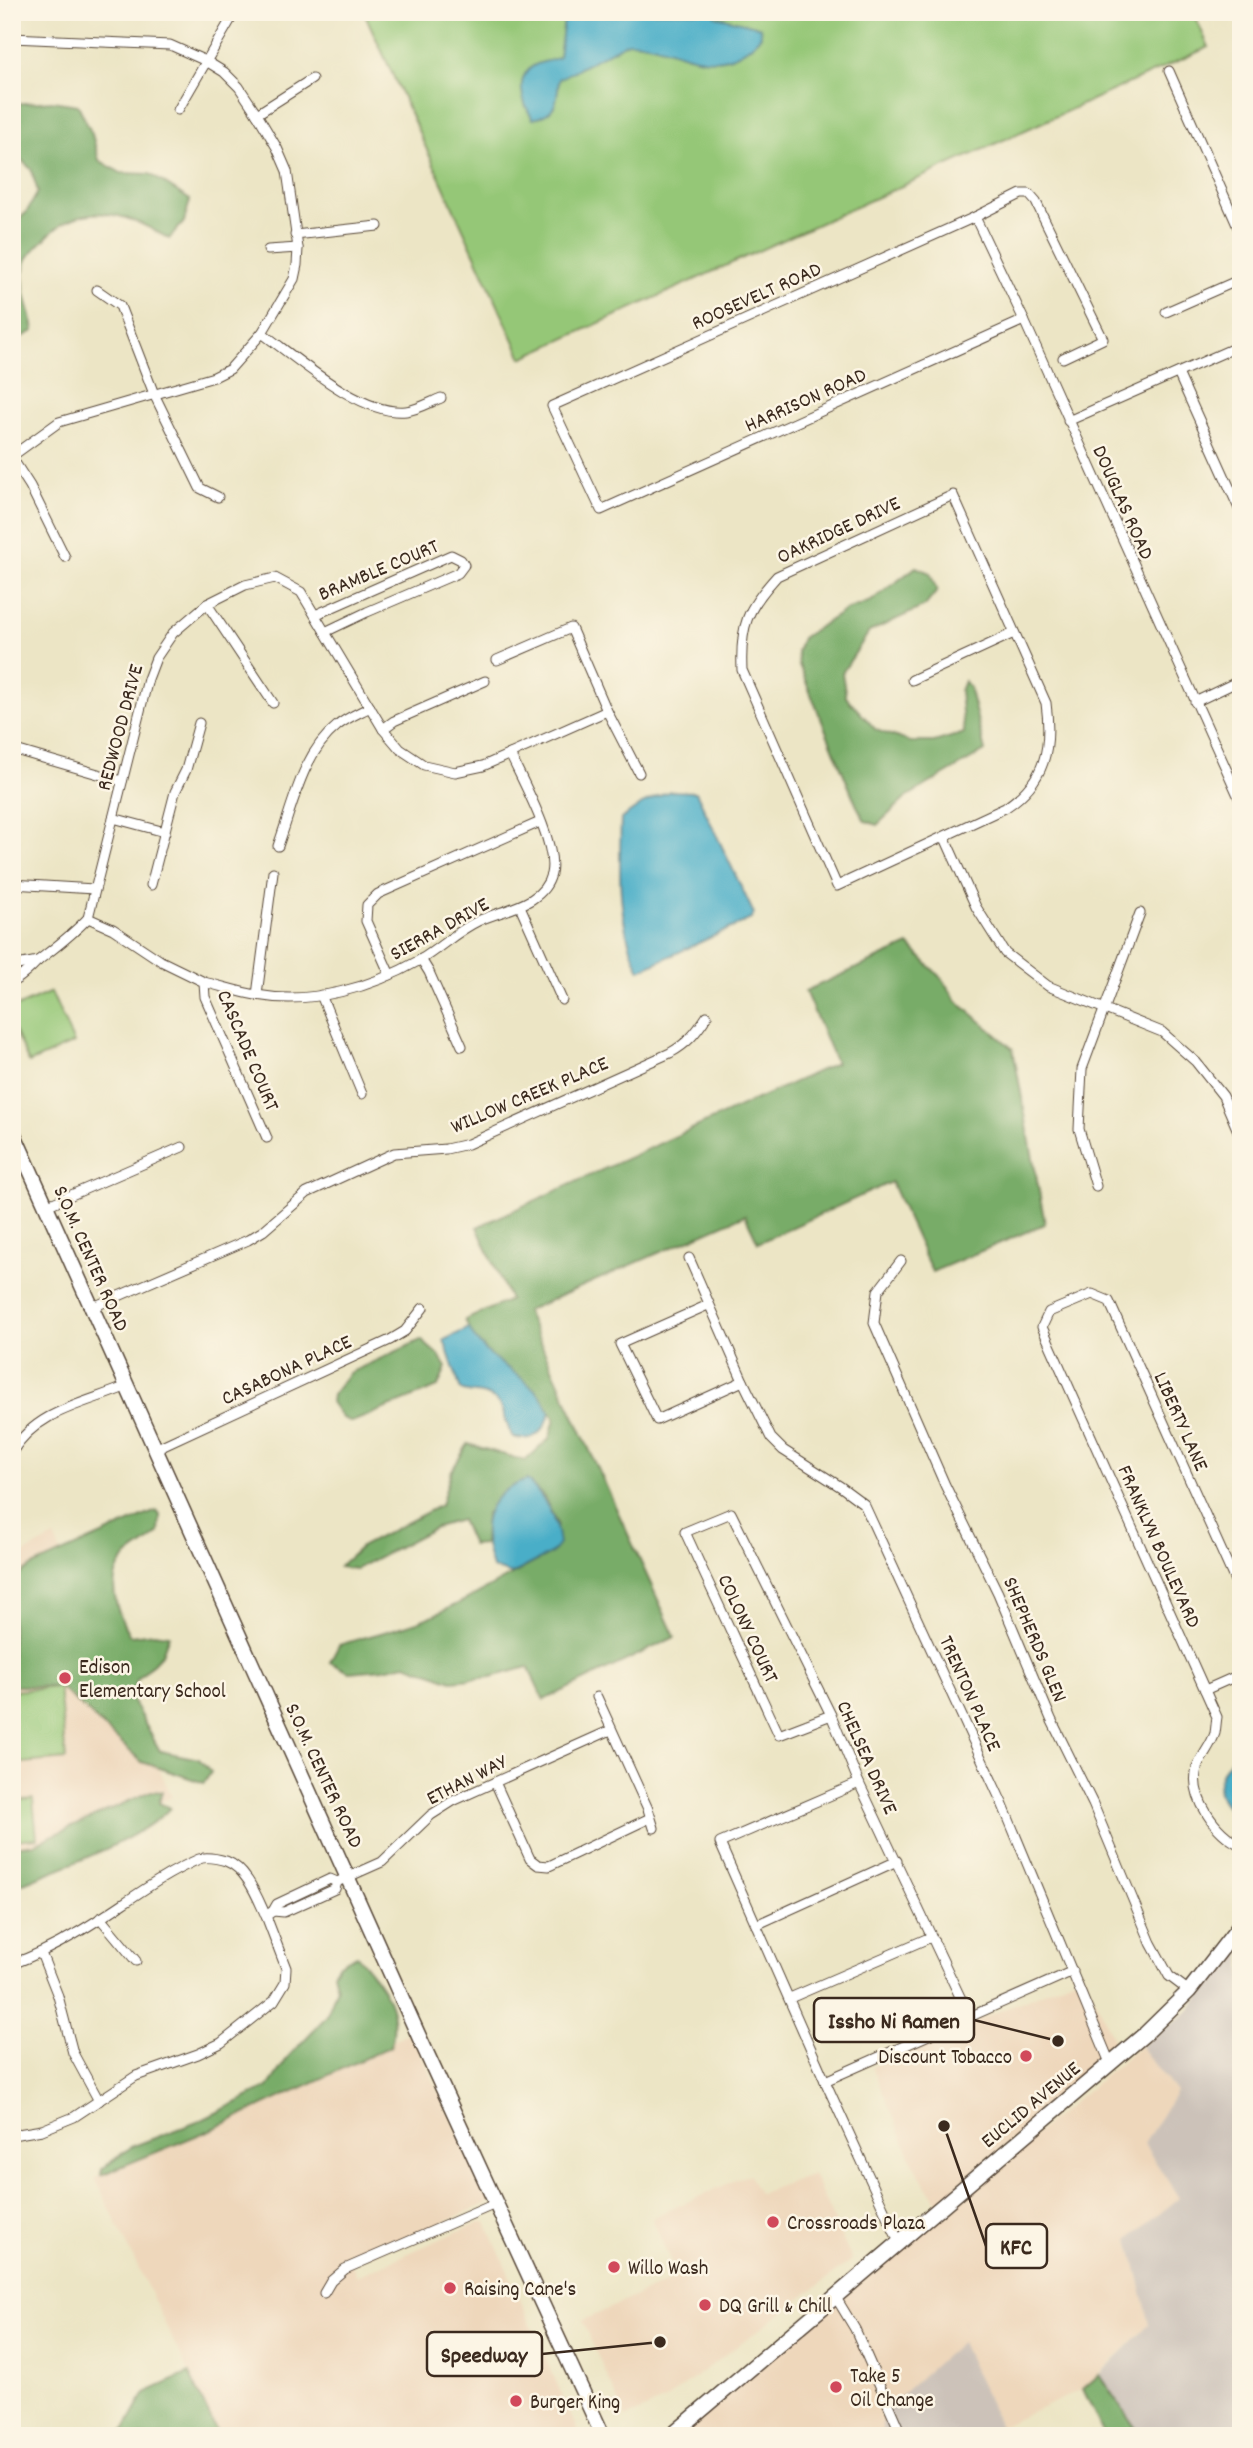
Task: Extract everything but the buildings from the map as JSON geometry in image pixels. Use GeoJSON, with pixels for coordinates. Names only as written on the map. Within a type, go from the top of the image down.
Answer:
{"type":"FeatureCollection","features":[{"type":"Feature","properties":{"kind":"main road","name":"S.O.M. CENTER ROAD"},"geometry":{"type":"LineString","coordinates":[[12,1130],[343,1880],[603,2436]]}},
{"type":"Feature","properties":{"kind":"main road","name":"EUCLID AVENUE"},"geometry":{"type":"LineString","coordinates":[[671,2436],[1145,2034],[1189,1991],[1241,1924]]}},
{"type":"Feature","properties":{"kind":"street"},"geometry":{"type":"LineString","coordinates":[[178,110],[235,12]]}},
{"type":"Feature","properties":{"kind":"street"},"geometry":{"type":"LineString","coordinates":[[12,38],[170,45],[224,72],[239,87],[257,114],[287,171],[298,248],[294,279],[262,333],[230,369],[214,377],[59,422],[12,457],[30,486],[65,557]]}},
{"type":"Feature","properties":{"kind":"street"},"geometry":{"type":"LineString","coordinates":[[1168,71],[1241,234]]}},
{"type":"Feature","properties":{"kind":"street"},"geometry":{"type":"LineString","coordinates":[[257,114],[312,79]]}},
{"type":"Feature","properties":{"kind":"street","name":"ROOSEVELT ROAD"},"geometry":{"type":"LineString","coordinates":[[601,510],[552,406],[1021,194],[1029,194],[1035,202],[1103,339],[1063,358]]}},
{"type":"Feature","properties":{"kind":"street","name":"DOUGLAS ROAD"},"geometry":{"type":"LineString","coordinates":[[975,217],[1241,802]]}},
{"type":"Feature","properties":{"kind":"street"},"geometry":{"type":"LineString","coordinates":[[295,235],[378,226]]}},
{"type":"Feature","properties":{"kind":"street"},"geometry":{"type":"LineString","coordinates":[[268,250],[298,248]]}},
{"type":"Feature","properties":{"kind":"street"},"geometry":{"type":"LineString","coordinates":[[1166,312],[1241,279]]}},
{"type":"Feature","properties":{"kind":"street"},"geometry":{"type":"LineString","coordinates":[[97,290],[120,306],[154,394],[200,488],[218,497]]}},
{"type":"Feature","properties":{"kind":"street","name":"HARRISON ROAD"},"geometry":{"type":"LineString","coordinates":[[601,510],[1024,320]]}},
{"type":"Feature","properties":{"kind":"street"},"geometry":{"type":"LineString","coordinates":[[262,333],[351,397],[379,409],[407,411],[441,398]]}},
{"type":"Feature","properties":{"kind":"street"},"geometry":{"type":"LineString","coordinates":[[1069,421],[1241,345]]}},
{"type":"Feature","properties":{"kind":"street"},"geometry":{"type":"LineString","coordinates":[[1178,373],[1241,513]]}},
{"type":"Feature","properties":{"kind":"street","name":"OAKRIDGE DRIVE"},"geometry":{"type":"LineString","coordinates":[[953,495],[1046,703],[1050,732],[1044,762],[1033,783],[1019,799],[946,838],[837,886],[742,670],[741,648],[748,612],[777,576],[953,495]]}},
{"type":"Feature","properties":{"kind":"street","name":"BRAMBLE COURT"},"geometry":{"type":"LineString","coordinates":[[315,615],[451,555],[461,560],[464,565],[458,573],[326,632]]}},
{"type":"Feature","properties":{"kind":"street","name":"REDWOOD DRIVE"},"geometry":{"type":"LineString","coordinates":[[88,918],[148,679],[156,658],[173,633],[206,604],[245,585],[275,579],[301,592],[326,632]]}},
{"type":"Feature","properties":{"kind":"street"},"geometry":{"type":"LineString","coordinates":[[206,604],[273,703]]}},
{"type":"Feature","properties":{"kind":"street"},"geometry":{"type":"LineString","coordinates":[[497,660],[570,628],[607,711],[639,773]]}},
{"type":"Feature","properties":{"kind":"street"},"geometry":{"type":"LineString","coordinates":[[326,632],[383,729],[400,749],[424,765],[455,772],[483,766],[607,711]]}},
{"type":"Feature","properties":{"kind":"street"},"geometry":{"type":"LineString","coordinates":[[912,680],[1014,633]]}},
{"type":"Feature","properties":{"kind":"street"},"geometry":{"type":"LineString","coordinates":[[1195,702],[1241,680]]}},
{"type":"Feature","properties":{"kind":"street"},"geometry":{"type":"LineString","coordinates":[[383,729],[394,721],[485,681]]}},
{"type":"Feature","properties":{"kind":"street"},"geometry":{"type":"LineString","coordinates":[[278,846],[310,757],[318,744],[338,725],[370,707]]}},
{"type":"Feature","properties":{"kind":"street"},"geometry":{"type":"LineString","coordinates":[[151,885],[175,792],[186,770],[199,723]]}},
{"type":"Feature","properties":{"kind":"street"},"geometry":{"type":"LineString","coordinates":[[12,749],[122,781]]}},
{"type":"Feature","properties":{"kind":"street","name":"SIERRA DRIVE"},"geometry":{"type":"LineString","coordinates":[[204,982],[257,995],[291,997],[358,988],[421,959],[477,922],[520,906],[539,894],[551,876],[553,857],[510,754]]}},
{"type":"Feature","properties":{"kind":"street"},"geometry":{"type":"LineString","coordinates":[[113,818],[165,832]]}},
{"type":"Feature","properties":{"kind":"street"},"geometry":{"type":"LineString","coordinates":[[390,975],[366,921],[367,905],[379,894],[540,822]]}},
{"type":"Feature","properties":{"kind":"street"},"geometry":{"type":"LineString","coordinates":[[946,838],[976,907],[1005,953],[1048,986],[1162,1032],[1196,1062],[1223,1096],[1241,1138]]}},
{"type":"Feature","properties":{"kind":"street"},"geometry":{"type":"LineString","coordinates":[[257,995],[273,872]]}},
{"type":"Feature","properties":{"kind":"street"},"geometry":{"type":"LineString","coordinates":[[12,884],[94,889]]}},
{"type":"Feature","properties":{"kind":"street"},"geometry":{"type":"LineString","coordinates":[[520,906],[562,1000]]}},
{"type":"Feature","properties":{"kind":"street"},"geometry":{"type":"LineString","coordinates":[[1096,1186],[1079,1129],[1082,1069],[1140,914]]}},
{"type":"Feature","properties":{"kind":"street"},"geometry":{"type":"LineString","coordinates":[[12,982],[23,977],[38,961],[68,940],[88,918]]}},
{"type":"Feature","properties":{"kind":"street","name":"CASCADE COURT"},"geometry":{"type":"LineString","coordinates":[[88,918],[114,929],[161,961],[204,982],[205,998],[267,1138]]}},
{"type":"Feature","properties":{"kind":"street"},"geometry":{"type":"LineString","coordinates":[[421,959],[462,1046]]}},
{"type":"Feature","properties":{"kind":"street"},"geometry":{"type":"LineString","coordinates":[[12,966],[38,961]]}},
{"type":"Feature","properties":{"kind":"street"},"geometry":{"type":"LineString","coordinates":[[321,995],[362,1094]]}},
{"type":"Feature","properties":{"kind":"street","name":"WILLOW CREEK PLACE"},"geometry":{"type":"LineString","coordinates":[[91,1308],[248,1240],[263,1231],[307,1193],[394,1153],[446,1149],[468,1144],[670,1053],[694,1037],[707,1016]]}},
{"type":"Feature","properties":{"kind":"street"},"geometry":{"type":"LineString","coordinates":[[46,1206],[182,1147]]}},
{"type":"Feature","properties":{"kind":"street","name":"TRENTON PLACE"},"geometry":{"type":"LineString","coordinates":[[689,1258],[743,1381],[771,1437],[777,1444],[864,1504],[1002,1803],[1110,2063]]}},
{"type":"Feature","properties":{"kind":"street","name":"SHEPHERDS GLEN"},"geometry":{"type":"LineString","coordinates":[[901,1261],[878,1291],[873,1321],[945,1485],[998,1593],[1051,1718],[1081,1777],[1151,1943],[1169,1976],[1189,1991]]}},
{"type":"Feature","properties":{"kind":"street","name":"FRANKLYN BOULEVARD"},"geometry":{"type":"LineString","coordinates":[[1109,1301],[1092,1294],[1049,1312],[1042,1327],[1217,1717],[1214,1735],[1197,1769],[1196,1782],[1205,1809],[1217,1828],[1241,1846]]}},
{"type":"Feature","properties":{"kind":"street","name":"LIBERTY LANE"},"geometry":{"type":"LineString","coordinates":[[1109,1301],[1241,1594]]}},
{"type":"Feature","properties":{"kind":"street"},"geometry":{"type":"LineString","coordinates":[[708,1304],[620,1344],[656,1419],[743,1381]]}},
{"type":"Feature","properties":{"kind":"street","name":"CASABONA PLACE"},"geometry":{"type":"LineString","coordinates":[[155,1449],[390,1340],[405,1331],[423,1308]]}},
{"type":"Feature","properties":{"kind":"street"},"geometry":{"type":"LineString","coordinates":[[12,1452],[22,1438],[53,1414],[127,1386]]}},
{"type":"Feature","properties":{"kind":"street","name":"COLONY COURT"},"geometry":{"type":"LineString","coordinates":[[731,1513],[685,1532],[779,1735],[831,1715]]}},
{"type":"Feature","properties":{"kind":"street","name":"CHELSEA DRIVE"},"geometry":{"type":"LineString","coordinates":[[731,1513],[831,1715],[859,1783],[970,2018]]}},
{"type":"Feature","properties":{"kind":"street"},"geometry":{"type":"LineString","coordinates":[[1205,1690],[1241,1674]]}},
{"type":"Feature","properties":{"kind":"street"},"geometry":{"type":"LineString","coordinates":[[597,1697],[654,1828]]}},
{"type":"Feature","properties":{"kind":"street","name":"ETHAN WAY"},"geometry":{"type":"LineString","coordinates":[[269,1914],[284,1912],[335,1889],[343,1880],[382,1862],[431,1815],[453,1801],[611,1730]]}},
{"type":"Feature","properties":{"kind":"street"},"geometry":{"type":"LineString","coordinates":[[495,1782],[530,1859],[538,1865],[549,1866],[650,1818]]}},
{"type":"Feature","properties":{"kind":"street"},"geometry":{"type":"LineString","coordinates":[[859,1783],[720,1843],[899,2242]]}},
{"type":"Feature","properties":{"kind":"street"},"geometry":{"type":"LineString","coordinates":[[12,1964],[41,1953],[202,1857],[225,1861],[242,1873],[269,1914],[286,1968],[285,1983],[274,2001],[221,2042],[198,2054],[136,2076],[74,2117],[42,2130],[12,2136]]}},
{"type":"Feature","properties":{"kind":"street"},"geometry":{"type":"LineString","coordinates":[[756,1925],[897,1861]]}},
{"type":"Feature","properties":{"kind":"street"},"geometry":{"type":"LineString","coordinates":[[100,1918],[136,1961]]}},
{"type":"Feature","properties":{"kind":"street"},"geometry":{"type":"LineString","coordinates":[[790,1998],[931,1937]]}},
{"type":"Feature","properties":{"kind":"street"},"geometry":{"type":"LineString","coordinates":[[41,1953],[58,1996],[74,2053],[99,2101]]}},
{"type":"Feature","properties":{"kind":"street"},"geometry":{"type":"LineString","coordinates":[[825,2081],[1073,1971]]}},
{"type":"Feature","properties":{"kind":"street"},"geometry":{"type":"LineString","coordinates":[[324,2293],[331,2281],[345,2269],[495,2204]]}},
{"type":"Feature","properties":{"kind":"street"},"geometry":{"type":"LineString","coordinates":[[835,2296],[855,2329],[902,2436]]}},
{"type":"Feature","properties":{"kind":"shaded area","name":"Edison Elementary School"},"geometry":{"type":"Polygon","coordinates":[[[54,1537],[172,1797],[12,1868],[12,1560],[54,1537]]]}},
{"type":"Feature","properties":{"kind":"shaded area"},"geometry":{"type":"Polygon","coordinates":[[[1241,1942],[1241,2436],[1141,2436],[1099,2375],[1150,2324],[1129,2239],[1179,2198],[1144,2144],[1176,2092],[1140,2046],[1189,2011],[1241,1942]]]}},
{"type":"Feature","properties":{"kind":"shaded area"},"geometry":{"type":"Polygon","coordinates":[[[1084,1974],[1118,2051],[937,2203],[915,2167],[872,2067],[1084,1974]]]}},
{"type":"Feature","properties":{"kind":"shaded area"},"geometry":{"type":"Polygon","coordinates":[[[411,2032],[490,2202],[351,2263],[357,2276],[479,2222],[486,2222],[580,2436],[219,2436],[95,2178],[411,2032]]]}},
{"type":"Feature","properties":{"kind":"shaded area"},"geometry":{"type":"Polygon","coordinates":[[[1140,2046],[1176,2092],[1144,2144],[1179,2198],[1129,2240],[1150,2324],[1083,2389],[1000,2427],[961,2343],[882,2412],[882,2436],[676,2436],[1140,2046]]]}},
{"type":"Feature","properties":{"kind":"shaded area"},"geometry":{"type":"Polygon","coordinates":[[[749,2174],[758,2194],[813,2174],[852,2260],[665,2400],[626,2418],[582,2321],[677,2277],[652,2218],[749,2174]]]}},
{"type":"Feature","properties":{"kind":"shaded area"},"geometry":{"type":"Polygon","coordinates":[[[961,2342],[1004,2436],[882,2436],[882,2412],[961,2342]]]}},
{"type":"Feature","properties":{"kind":"green space"},"geometry":{"type":"Polygon","coordinates":[[[364,12],[1193,12],[1209,47],[522,358],[364,12]]]}},
{"type":"Feature","properties":{"kind":"green space"},"geometry":{"type":"Polygon","coordinates":[[[52,101],[78,105],[92,134],[99,160],[121,173],[150,174],[190,200],[184,222],[169,239],[137,222],[104,214],[88,214],[58,227],[33,251],[26,262],[24,289],[34,331],[22,337],[12,336],[12,224],[26,213],[38,192],[31,169],[12,151],[12,104],[52,101]]]}},
{"type":"Feature","properties":{"kind":"green space"},"geometry":{"type":"Polygon","coordinates":[[[916,567],[930,573],[937,591],[925,606],[869,632],[842,673],[846,697],[876,730],[910,742],[934,742],[964,733],[960,691],[964,681],[969,686],[985,751],[908,796],[877,825],[865,821],[856,804],[799,665],[797,652],[802,638],[846,610],[871,601],[916,567]]]}},
{"type":"Feature","properties":{"kind":"green space"},"geometry":{"type":"Polygon","coordinates":[[[909,945],[942,979],[957,1001],[1013,1049],[1045,1224],[932,1272],[891,1182],[758,1243],[745,1215],[526,1311],[675,1637],[544,1700],[528,1667],[491,1677],[452,1681],[406,1664],[349,1672],[330,1662],[339,1645],[434,1615],[552,1553],[557,1524],[544,1497],[527,1480],[486,1514],[484,1544],[472,1545],[461,1520],[436,1527],[356,1569],[339,1567],[362,1546],[441,1505],[451,1472],[468,1444],[525,1461],[549,1439],[555,1419],[538,1393],[497,1362],[473,1337],[465,1320],[510,1300],[477,1227],[836,1063],[805,991],[909,945]]]}},
{"type":"Feature","properties":{"kind":"green space"},"geometry":{"type":"Polygon","coordinates":[[[51,992],[74,1043],[29,1063],[12,1026],[12,1009],[51,992]]]}},
{"type":"Feature","properties":{"kind":"green space"},"geometry":{"type":"Polygon","coordinates":[[[421,1340],[438,1355],[446,1367],[438,1387],[352,1422],[342,1418],[331,1402],[332,1395],[349,1373],[421,1340]]]}},
{"type":"Feature","properties":{"kind":"green space"},"geometry":{"type":"Polygon","coordinates":[[[156,1511],[160,1515],[159,1533],[128,1556],[116,1574],[114,1584],[120,1617],[130,1636],[154,1633],[169,1635],[162,1654],[136,1681],[133,1702],[160,1751],[199,1759],[211,1772],[204,1783],[142,1762],[60,1687],[12,1686],[12,1580],[32,1566],[156,1511]]]}},
{"type":"Feature","properties":{"kind":"green space"},"geometry":{"type":"Polygon","coordinates":[[[59,1687],[66,1759],[12,1764],[12,1691],[59,1687]]]}},
{"type":"Feature","properties":{"kind":"green space"},"geometry":{"type":"Polygon","coordinates":[[[151,1791],[162,1792],[159,1803],[170,1808],[155,1821],[117,1844],[12,1888],[12,1847],[34,1844],[151,1791]]]}},
{"type":"Feature","properties":{"kind":"green space"},"geometry":{"type":"Polygon","coordinates":[[[33,1799],[37,1838],[12,1840],[12,1801],[33,1799]]]}},
{"type":"Feature","properties":{"kind":"green space"},"geometry":{"type":"Polygon","coordinates":[[[357,1955],[387,1996],[393,2018],[391,2046],[215,2128],[101,2175],[102,2169],[131,2147],[200,2121],[268,2087],[289,2056],[326,2017],[337,1988],[333,1973],[339,1964],[357,1955]]]}},
{"type":"Feature","properties":{"kind":"green space"},"geometry":{"type":"Polygon","coordinates":[[[189,2373],[219,2436],[104,2436],[122,2434],[145,2393],[189,2373]]]}},
{"type":"Feature","properties":{"kind":"green space"},"geometry":{"type":"Polygon","coordinates":[[[1099,2375],[1141,2436],[1105,2436],[1083,2389],[1099,2375]]]}},
{"type":"Feature","properties":{"kind":"water"},"geometry":{"type":"Polygon","coordinates":[[[565,12],[713,12],[716,16],[760,27],[761,36],[744,51],[728,58],[712,60],[628,42],[559,79],[558,94],[552,110],[533,119],[523,97],[522,82],[529,69],[559,57],[565,12]]]}},
{"type":"Feature","properties":{"kind":"water"},"geometry":{"type":"Polygon","coordinates":[[[670,791],[696,792],[754,914],[751,919],[640,970],[632,953],[623,916],[620,877],[621,819],[642,804],[670,791]]]}},
{"type":"Feature","properties":{"kind":"water"},"geometry":{"type":"Polygon","coordinates":[[[469,1328],[483,1348],[540,1395],[550,1412],[538,1434],[527,1439],[513,1437],[499,1403],[485,1395],[461,1390],[444,1340],[469,1328]]]}},
{"type":"Feature","properties":{"kind":"water"},"geometry":{"type":"Polygon","coordinates":[[[527,1480],[549,1509],[559,1544],[552,1553],[512,1574],[492,1568],[485,1539],[485,1526],[492,1504],[501,1494],[527,1480]]]}},
{"type":"Feature","properties":{"kind":"water"},"geometry":{"type":"Polygon","coordinates":[[[1241,1750],[1241,1817],[1223,1802],[1218,1785],[1225,1767],[1241,1750]]]}},
{"type":"Feature","properties":{"kind":"place","name":"Edison Elementary School"},"geometry":{"type":"Point","coordinates":[65,1678]}},
{"type":"Feature","properties":{"kind":"place","name":"Issho Ni Ramen"},"geometry":{"type":"Point","coordinates":[1058,2041]}},
{"type":"Feature","properties":{"kind":"place","name":"Discount Tobacco"},"geometry":{"type":"Point","coordinates":[1026,2056]}},
{"type":"Feature","properties":{"kind":"place","name":"KFC"},"geometry":{"type":"Point","coordinates":[944,2126]}},
{"type":"Feature","properties":{"kind":"place","name":"Crossroads Plaza"},"geometry":{"type":"Point","coordinates":[773,2222]}},
{"type":"Feature","properties":{"kind":"place","name":"Willo Wash"},"geometry":{"type":"Point","coordinates":[614,2267]}},
{"type":"Feature","properties":{"kind":"place","name":"Raising Cane's"},"geometry":{"type":"Point","coordinates":[450,2288]}},
{"type":"Feature","properties":{"kind":"place","name":"DQ Grill & Chill"},"geometry":{"type":"Point","coordinates":[705,2305]}},
{"type":"Feature","properties":{"kind":"place","name":"Speedway"},"geometry":{"type":"Point","coordinates":[660,2342]}},
{"type":"Feature","properties":{"kind":"place","name":"Take 5 Oil Change"},"geometry":{"type":"Point","coordinates":[836,2387]}},
{"type":"Feature","properties":{"kind":"place","name":"Burger King"},"geometry":{"type":"Point","coordinates":[516,2401]}}]}
